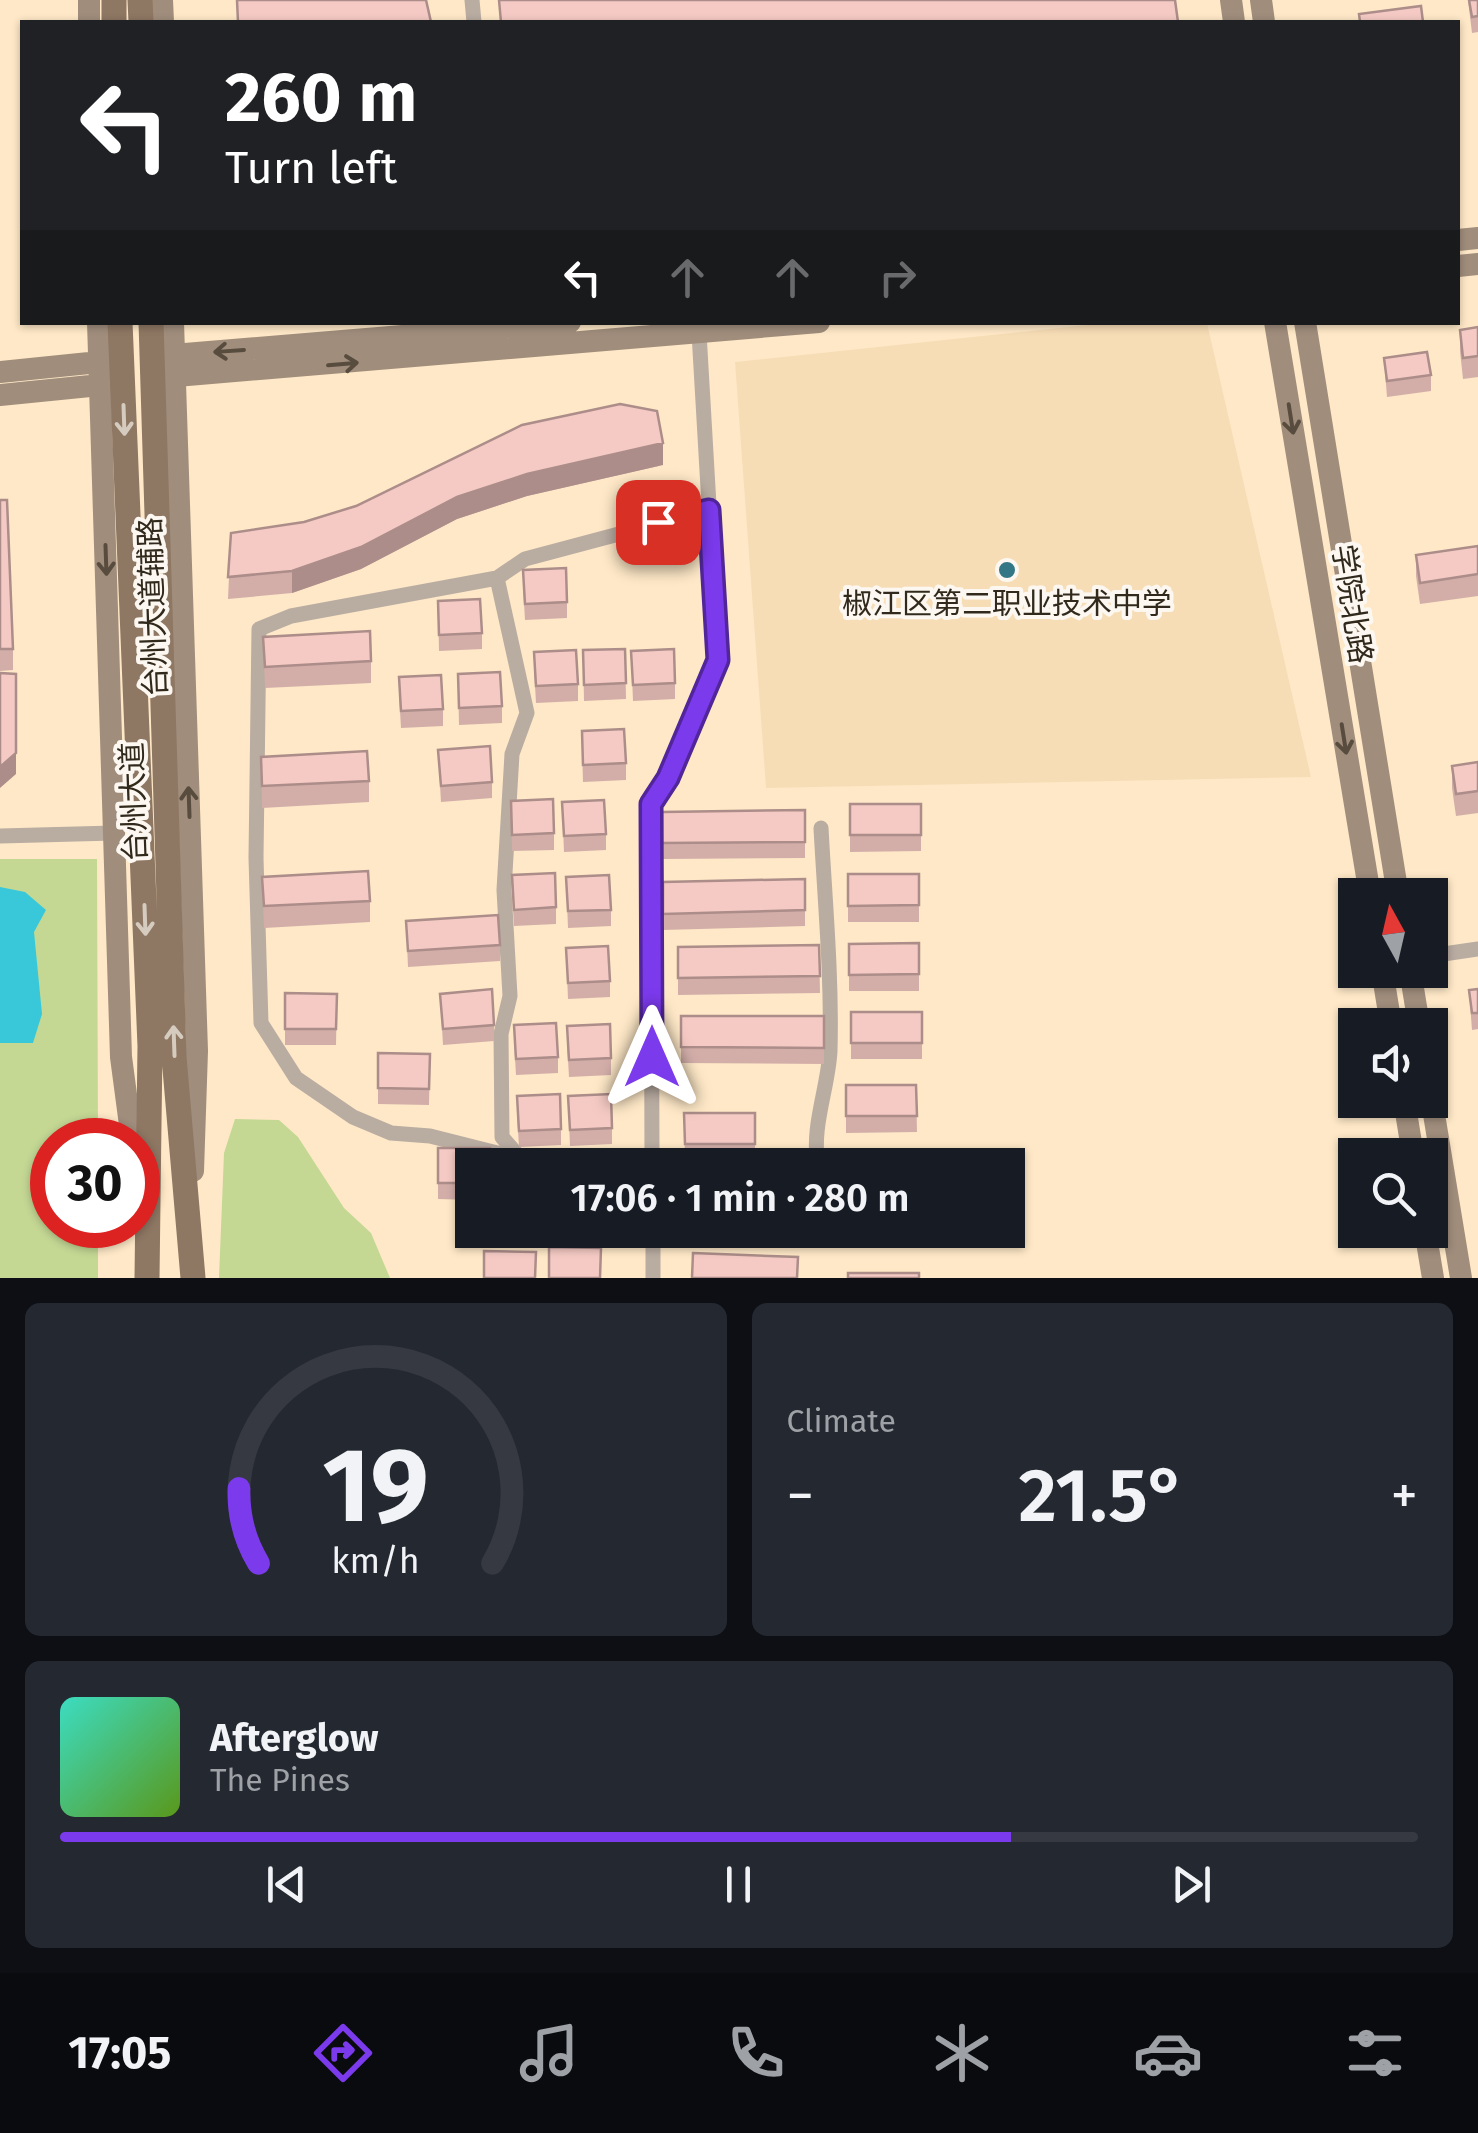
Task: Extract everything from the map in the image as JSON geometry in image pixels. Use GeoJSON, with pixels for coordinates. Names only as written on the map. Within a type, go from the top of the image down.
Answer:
{"type":"FeatureCollection","features":[{"type":"Feature","properties":{"kind":"main road","name":"台州大道辅路"},"geometry":{"type":"LineString","coordinates":[[98,325],[121,1057],[129,1118]]}},
{"type":"Feature","properties":{"kind":"main road","name":"台州大道"},"geometry":{"type":"LineString","coordinates":[[120,325],[150,1046],[149,1118]]}},
{"type":"Feature","properties":{"kind":"main road","name":"台州大道"},"geometry":{"type":"LineString","coordinates":[[152,325],[168,362],[174,1057],[193,1278]]}},
{"type":"Feature","properties":{"kind":"main road"},"geometry":{"type":"LineString","coordinates":[[173,325],[168,362],[278,359],[552,325]]}},
{"type":"Feature","properties":{"kind":"main road"},"geometry":{"type":"LineString","coordinates":[[505,333],[699,333],[786,325]]}},
{"type":"Feature","properties":{"kind":"main road","name":"学院北路"},"geometry":{"type":"LineString","coordinates":[[1275,325],[1367,878]]}},
{"type":"Feature","properties":{"kind":"main road","name":"学院北路"},"geometry":{"type":"LineString","coordinates":[[1305,325],[1395,878]]}},
{"type":"Feature","properties":{"kind":"main road"},"geometry":{"type":"LineString","coordinates":[[0,372],[39,380]]}},
{"type":"Feature","properties":{"kind":"main road"},"geometry":{"type":"LineString","coordinates":[[0,395],[39,380],[100,373]]}},
{"type":"Feature","properties":{"kind":"main road"},"geometry":{"type":"LineString","coordinates":[[1435,1118],[1461,1278]]}},
{"type":"Feature","properties":{"kind":"main road","name":"台州大道"},"geometry":{"type":"LineString","coordinates":[[147,1248],[147,1278]]}},
{"type":"Feature","properties":{"kind":"main road"},"geometry":{"type":"LineString","coordinates":[[1428,1248],[1433,1278]]}},
{"type":"Feature","properties":{"kind":"street"},"geometry":{"type":"LineString","coordinates":[[652,1148],[651,804],[668,778],[718,660],[699,333]]}},
{"type":"Feature","properties":{"kind":"street"},"geometry":{"type":"LineString","coordinates":[[476,1148],[430,1136],[390,1133],[354,1117],[296,1078],[276,1052],[262,1023],[258,958],[259,629],[290,616],[496,578],[525,559],[709,510]]}},
{"type":"Feature","properties":{"kind":"street"},"geometry":{"type":"LineString","coordinates":[[496,578],[527,712],[512,754],[504,890],[510,996],[501,1034],[502,1137],[511,1148]]}},
{"type":"Feature","properties":{"kind":"street"},"geometry":{"type":"LineString","coordinates":[[815,1148],[829,1067],[831,1014],[821,828]]}},
{"type":"Feature","properties":{"kind":"street"},"geometry":{"type":"LineString","coordinates":[[0,836],[114,833]]}},
{"type":"Feature","properties":{"kind":"street"},"geometry":{"type":"LineString","coordinates":[[1448,953],[1478,949]]}},
{"type":"Feature","properties":{"kind":"street"},"geometry":{"type":"LineString","coordinates":[[653,1248],[653,1278]]}},
{"type":"Feature","properties":{"kind":"shaded area","name":"椒江区第二职业技术中学"},"geometry":{"type":"Polygon","coordinates":[[[1088,325],[1207,325],[1311,777],[766,788],[735,362],[1088,325]]]}},
{"type":"Feature","properties":{"kind":"green space"},"geometry":{"type":"Polygon","coordinates":[[[0,859],[97,859],[98,1118],[30,1118],[30,1248],[98,1248],[98,1278],[0,1278],[0,859]]]}},
{"type":"Feature","properties":{"kind":"green space"},"geometry":{"type":"Polygon","coordinates":[[[235,1119],[279,1120],[298,1137],[344,1208],[371,1233],[390,1278],[219,1278],[224,1153],[235,1119]]]}},
{"type":"Feature","properties":{"kind":"water"},"geometry":{"type":"Polygon","coordinates":[[[0,887],[25,892],[46,910],[34,932],[42,1014],[33,1043],[0,1043],[0,887]]]}},
{"type":"Feature","properties":{"kind":"building"},"geometry":{"type":"Polygon","coordinates":[[[237,0],[426,0],[431,20],[238,20],[237,0]]]}},
{"type":"Feature","properties":{"kind":"building"},"geometry":{"type":"Polygon","coordinates":[[[499,0],[1175,0],[1178,20],[501,20],[499,0]]]}},
{"type":"Feature","properties":{"kind":"building"},"geometry":{"type":"Polygon","coordinates":[[[1469,0],[1478,0],[1478,16],[1472,17],[1469,0]]]}},
{"type":"Feature","properties":{"kind":"building"},"geometry":{"type":"Polygon","coordinates":[[[1421,6],[1423,20],[1360,20],[1359,14],[1421,6]]]}},
{"type":"Feature","properties":{"kind":"building"},"geometry":{"type":"Polygon","coordinates":[[[1478,327],[1478,356],[1463,358],[1460,330],[1478,327]]]}},
{"type":"Feature","properties":{"kind":"building"},"geometry":{"type":"Polygon","coordinates":[[[1427,352],[1431,375],[1387,381],[1384,358],[1427,352]]]}},
{"type":"Feature","properties":{"kind":"building"},"geometry":{"type":"Polygon","coordinates":[[[620,404],[657,411],[663,443],[527,474],[457,497],[361,547],[292,571],[228,577],[231,533],[304,522],[356,506],[522,425],[620,404]]]}},
{"type":"Feature","properties":{"kind":"building"},"geometry":{"type":"Polygon","coordinates":[[[0,500],[7,500],[13,649],[0,649],[0,500]]]}},
{"type":"Feature","properties":{"kind":"building"},"geometry":{"type":"Polygon","coordinates":[[[1478,546],[1478,574],[1420,583],[1416,555],[1478,546]]]}},
{"type":"Feature","properties":{"kind":"building"},"geometry":{"type":"Polygon","coordinates":[[[566,568],[567,602],[525,604],[523,570],[566,568]]]}},
{"type":"Feature","properties":{"kind":"building"},"geometry":{"type":"Polygon","coordinates":[[[480,599],[482,633],[439,635],[438,601],[480,599]]]}},
{"type":"Feature","properties":{"kind":"building"},"geometry":{"type":"Polygon","coordinates":[[[370,631],[371,661],[265,667],[263,637],[370,631]]]}},
{"type":"Feature","properties":{"kind":"building"},"geometry":{"type":"Polygon","coordinates":[[[625,649],[626,683],[584,685],[583,650],[625,649]]]}},
{"type":"Feature","properties":{"kind":"building"},"geometry":{"type":"Polygon","coordinates":[[[674,649],[675,683],[633,685],[631,651],[674,649]]]}},
{"type":"Feature","properties":{"kind":"building"},"geometry":{"type":"Polygon","coordinates":[[[576,650],[578,684],[536,686],[534,652],[576,650]]]}},
{"type":"Feature","properties":{"kind":"building"},"geometry":{"type":"Polygon","coordinates":[[[500,672],[502,706],[459,708],[458,674],[500,672]]]}},
{"type":"Feature","properties":{"kind":"building"},"geometry":{"type":"Polygon","coordinates":[[[0,673],[16,674],[16,753],[0,767],[0,673]]]}},
{"type":"Feature","properties":{"kind":"building"},"geometry":{"type":"Polygon","coordinates":[[[441,675],[443,709],[401,711],[399,677],[441,675]]]}},
{"type":"Feature","properties":{"kind":"building"},"geometry":{"type":"Polygon","coordinates":[[[624,729],[626,763],[583,765],[582,731],[624,729]]]}},
{"type":"Feature","properties":{"kind":"building"},"geometry":{"type":"Polygon","coordinates":[[[490,746],[492,782],[441,786],[438,750],[490,746]]]}},
{"type":"Feature","properties":{"kind":"building"},"geometry":{"type":"Polygon","coordinates":[[[367,751],[369,781],[262,786],[261,757],[367,751]]]}},
{"type":"Feature","properties":{"kind":"building"},"geometry":{"type":"Polygon","coordinates":[[[1478,762],[1478,791],[1456,794],[1452,766],[1478,762]]]}},
{"type":"Feature","properties":{"kind":"building"},"geometry":{"type":"Polygon","coordinates":[[[553,799],[554,833],[512,835],[511,801],[553,799]]]}},
{"type":"Feature","properties":{"kind":"building"},"geometry":{"type":"Polygon","coordinates":[[[604,800],[606,834],[564,836],[562,802],[604,800]]]}},
{"type":"Feature","properties":{"kind":"building"},"geometry":{"type":"Polygon","coordinates":[[[850,804],[921,804],[921,835],[850,835],[850,804]]]}},
{"type":"Feature","properties":{"kind":"building"},"geometry":{"type":"Polygon","coordinates":[[[805,810],[805,842],[662,843],[662,812],[805,810]]]}},
{"type":"Feature","properties":{"kind":"building"},"geometry":{"type":"Polygon","coordinates":[[[368,871],[370,901],[264,906],[262,877],[368,871]]]}},
{"type":"Feature","properties":{"kind":"building"},"geometry":{"type":"Polygon","coordinates":[[[555,873],[556,907],[514,910],[512,875],[555,873]]]}},
{"type":"Feature","properties":{"kind":"building"},"geometry":{"type":"Polygon","coordinates":[[[848,874],[919,874],[919,905],[848,906],[848,874]]]}},
{"type":"Feature","properties":{"kind":"building"},"geometry":{"type":"Polygon","coordinates":[[[609,875],[611,910],[568,911],[566,877],[609,875]]]}},
{"type":"Feature","properties":{"kind":"building"},"geometry":{"type":"Polygon","coordinates":[[[805,879],[805,910],[663,914],[663,882],[805,879]]]}},
{"type":"Feature","properties":{"kind":"building"},"geometry":{"type":"Polygon","coordinates":[[[498,915],[500,945],[408,951],[406,921],[498,915]]]}},
{"type":"Feature","properties":{"kind":"building"},"geometry":{"type":"Polygon","coordinates":[[[919,943],[919,974],[849,975],[849,944],[919,943]]]}},
{"type":"Feature","properties":{"kind":"building"},"geometry":{"type":"Polygon","coordinates":[[[819,945],[820,976],[678,978],[678,947],[819,945]]]}},
{"type":"Feature","properties":{"kind":"building"},"geometry":{"type":"Polygon","coordinates":[[[608,946],[610,981],[568,983],[566,948],[608,946]]]}},
{"type":"Feature","properties":{"kind":"building"},"geometry":{"type":"Polygon","coordinates":[[[492,989],[494,1025],[443,1029],[440,994],[492,989]]]}},
{"type":"Feature","properties":{"kind":"building"},"geometry":{"type":"Polygon","coordinates":[[[1478,989],[1478,1013],[1472,1013],[1469,990],[1478,989]]]}},
{"type":"Feature","properties":{"kind":"building"},"geometry":{"type":"Polygon","coordinates":[[[285,993],[337,994],[336,1029],[285,1029],[285,993]]]}},
{"type":"Feature","properties":{"kind":"building"},"geometry":{"type":"Polygon","coordinates":[[[851,1012],[922,1012],[922,1043],[851,1043],[851,1012]]]}},
{"type":"Feature","properties":{"kind":"building"},"geometry":{"type":"Polygon","coordinates":[[[681,1016],[824,1016],[824,1048],[681,1047],[681,1016]]]}},
{"type":"Feature","properties":{"kind":"building"},"geometry":{"type":"Polygon","coordinates":[[[556,1023],[558,1057],[516,1059],[514,1025],[556,1023]]]}},
{"type":"Feature","properties":{"kind":"building"},"geometry":{"type":"Polygon","coordinates":[[[610,1024],[611,1058],[569,1060],[567,1026],[610,1024]]]}},
{"type":"Feature","properties":{"kind":"building"},"geometry":{"type":"Polygon","coordinates":[[[378,1053],[430,1054],[429,1089],[378,1088],[378,1053]]]}},
{"type":"Feature","properties":{"kind":"building"},"geometry":{"type":"Polygon","coordinates":[[[846,1085],[916,1085],[917,1116],[846,1116],[846,1085]]]}},
{"type":"Feature","properties":{"kind":"building"},"geometry":{"type":"Polygon","coordinates":[[[560,1094],[561,1129],[519,1131],[517,1096],[560,1094]]]}},
{"type":"Feature","properties":{"kind":"building"},"geometry":{"type":"Polygon","coordinates":[[[611,1094],[612,1128],[570,1130],[568,1096],[611,1094]]]}},
{"type":"Feature","properties":{"kind":"building"},"geometry":{"type":"Polygon","coordinates":[[[684,1113],[755,1113],[755,1144],[685,1144],[684,1113]]]}},
{"type":"Feature","properties":{"kind":"building"},"geometry":{"type":"Polygon","coordinates":[[[438,1148],[455,1148],[455,1183],[438,1183],[438,1148]]]}},
{"type":"Feature","properties":{"kind":"building"},"geometry":{"type":"Polygon","coordinates":[[[549,1248],[601,1248],[600,1278],[549,1278],[549,1248]]]}},
{"type":"Feature","properties":{"kind":"building"},"geometry":{"type":"Polygon","coordinates":[[[484,1251],[536,1252],[535,1278],[484,1278],[484,1251]]]}},
{"type":"Feature","properties":{"kind":"building"},"geometry":{"type":"Polygon","coordinates":[[[693,1253],[798,1257],[797,1278],[692,1278],[693,1253]]]}},
{"type":"Feature","properties":{"kind":"building"},"geometry":{"type":"Polygon","coordinates":[[[848,1273],[919,1273],[919,1278],[848,1278],[848,1273]]]}},
{"type":"Feature","properties":{"kind":"place","name":"椒江区第二职业技术中学"},"geometry":{"type":"Point","coordinates":[1007,570]}},
{"type":"Feature","properties":{"kind":"route"},"geometry":{"type":"LineString","coordinates":[[652,1057],[651,804],[668,778],[718,660],[709,510],[658,522]]}}]}
